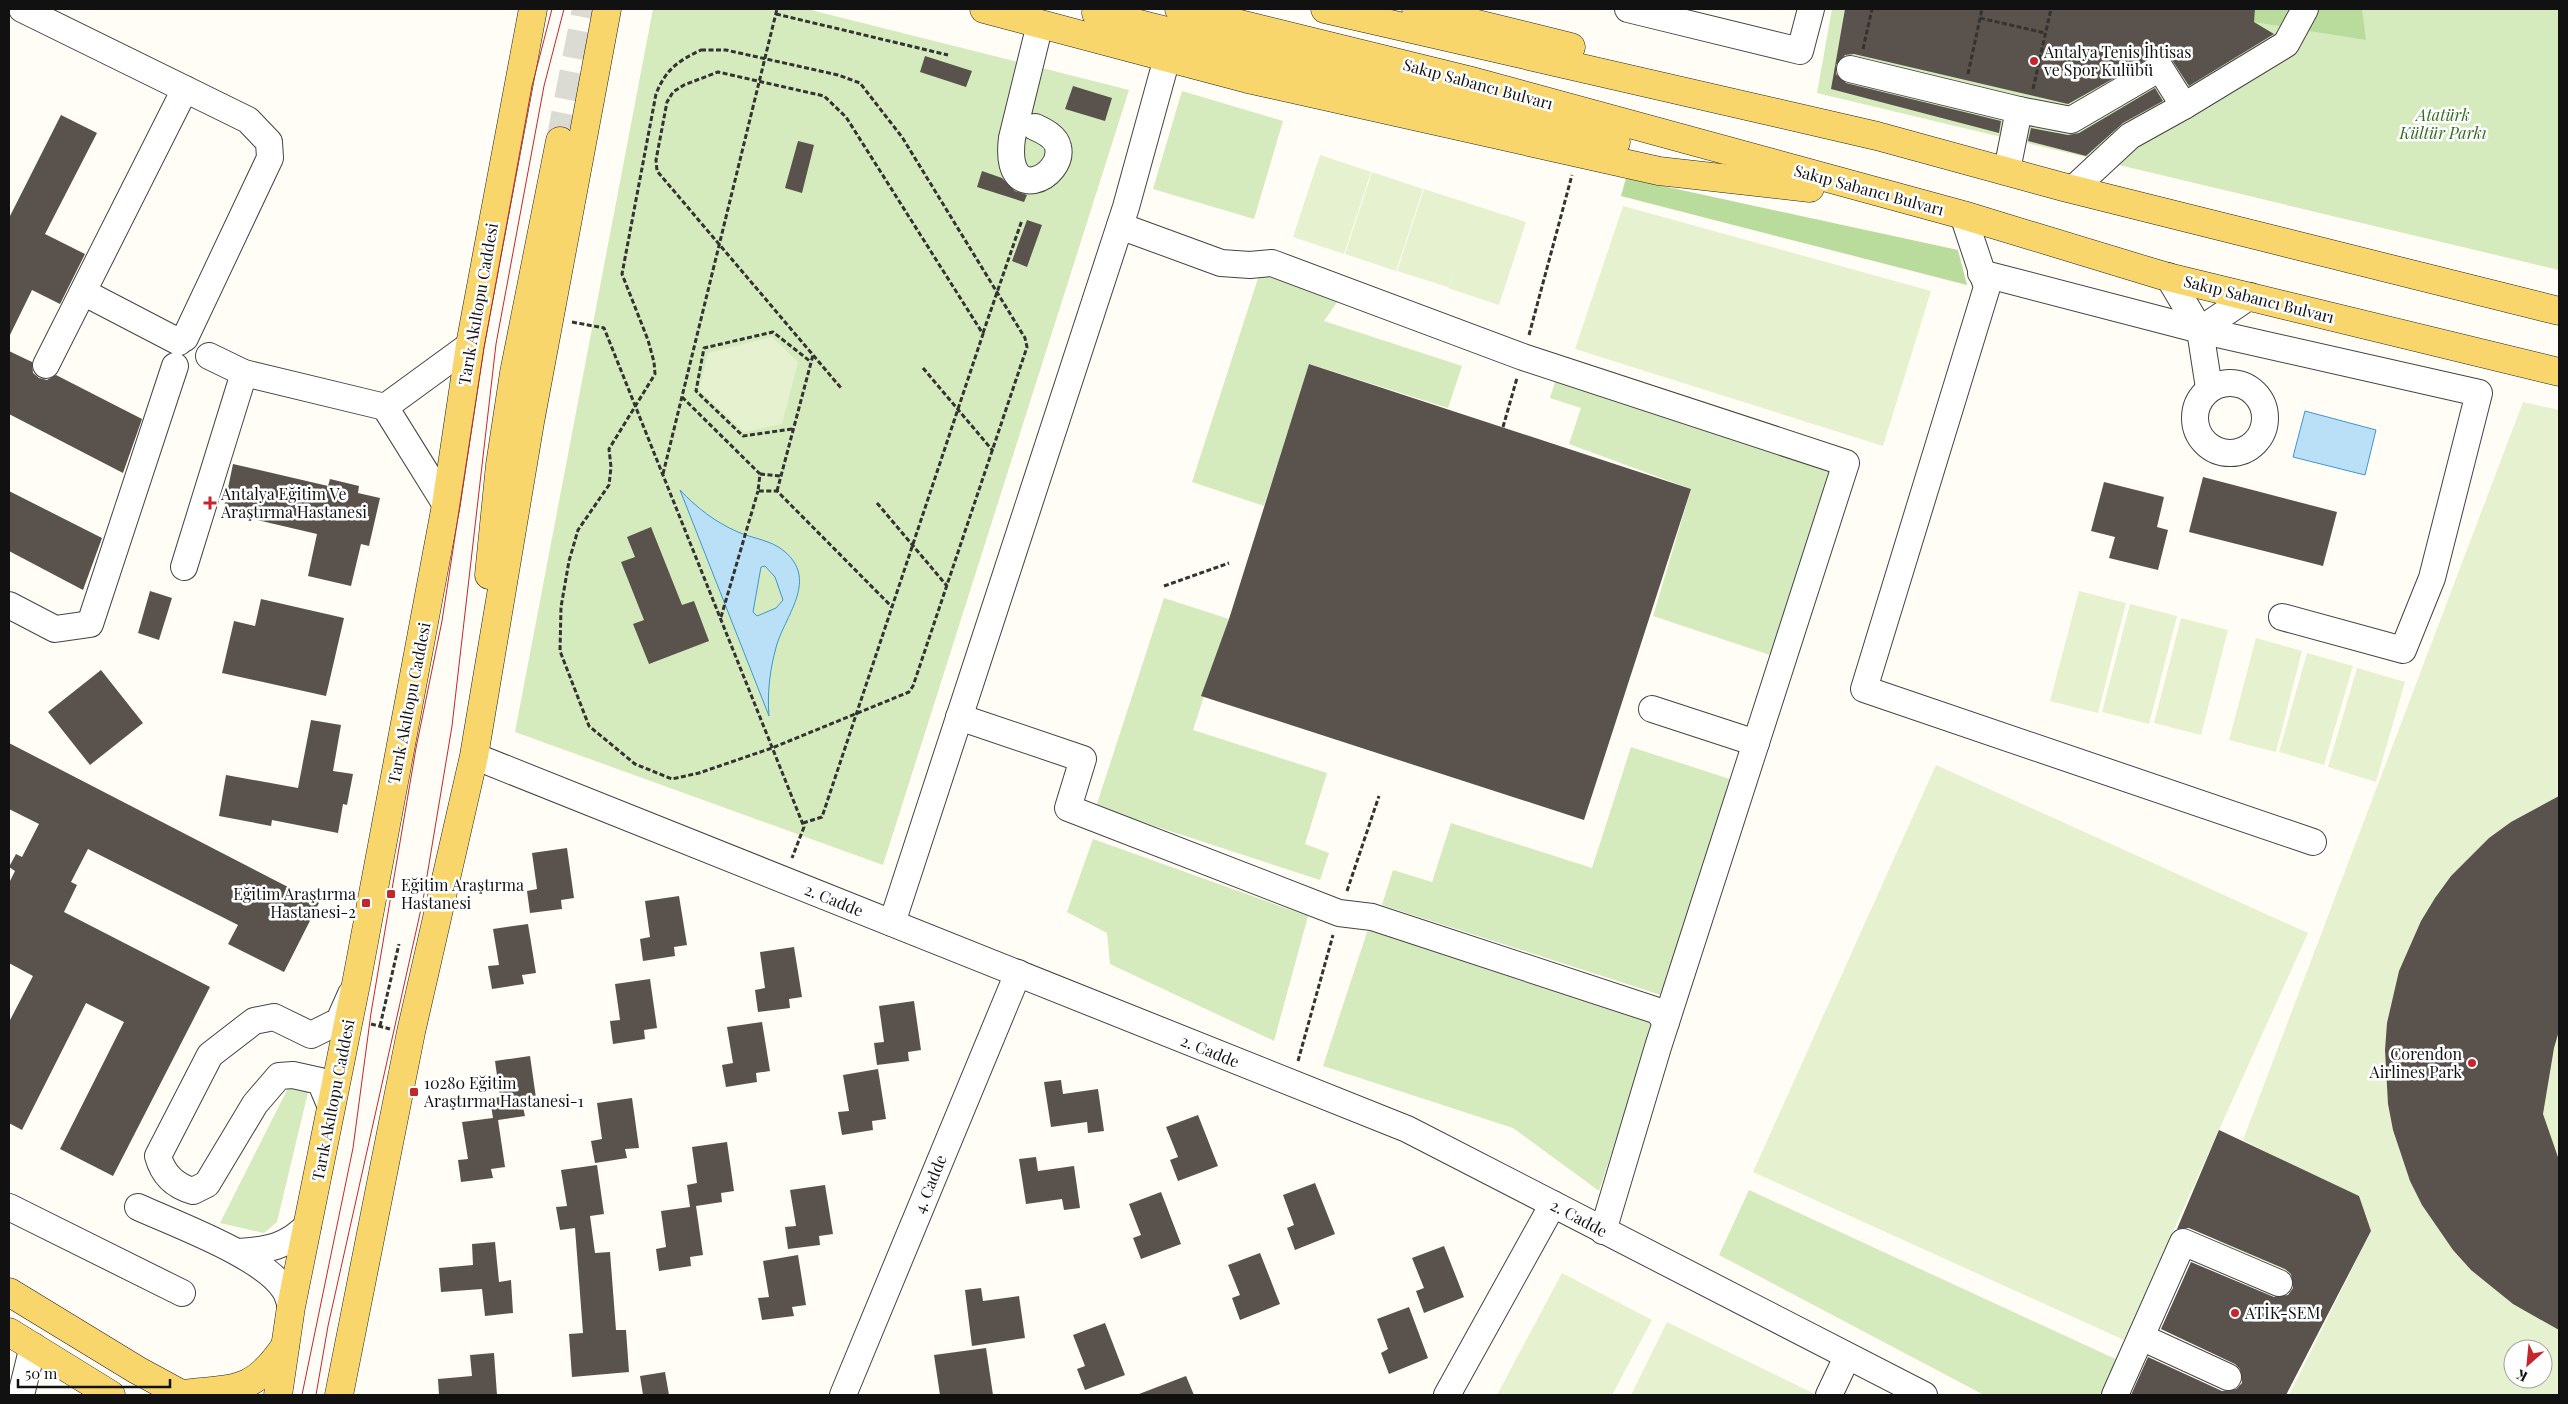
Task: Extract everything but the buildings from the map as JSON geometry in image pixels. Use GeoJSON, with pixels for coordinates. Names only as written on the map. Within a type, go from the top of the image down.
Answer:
{"type":"FeatureCollection","features":[{"type":"Feature","properties":{"kind":"main road","name":"Tarık Akıltopu Caddesi"},"geometry":{"type":"LineString","coordinates":[[278,1395],[291,1307],[357,979],[446,505],[470,345],[533,9]]}},
{"type":"Feature","properties":{"kind":"main road"},"geometry":{"type":"LineString","coordinates":[[339,1395],[411,1032],[474,756],[549,318],[607,9]]}},
{"type":"Feature","properties":{"kind":"main road"},"geometry":{"type":"LineString","coordinates":[[597,62],[618,9]]}},
{"type":"Feature","properties":{"kind":"main road"},"geometry":{"type":"LineString","coordinates":[[984,9],[1248,79],[1659,171],[1831,190]]}},
{"type":"Feature","properties":{"kind":"main road","name":"Sakıp Sabancı Bulvarı"},"geometry":{"type":"LineString","coordinates":[[1179,9],[1468,80],[1963,215],[2168,276],[2559,372]]}},
{"type":"Feature","properties":{"kind":"main road"},"geometry":{"type":"LineString","coordinates":[[1325,9],[1877,136]]}},
{"type":"Feature","properties":{"kind":"main road"},"geometry":{"type":"LineString","coordinates":[[1416,9],[1578,49],[1877,136],[2073,189],[2559,311]]}},
{"type":"Feature","properties":{"kind":"main road"},"geometry":{"type":"LineString","coordinates":[[1096,13],[1364,81],[1654,151],[1831,190],[1927,206]]}},
{"type":"Feature","properties":{"kind":"main road"},"geometry":{"type":"LineString","coordinates":[[487,682],[489,560],[500,466],[514,373],[560,141]]}},
{"type":"Feature","properties":{"kind":"main road"},"geometry":{"type":"LineString","coordinates":[[9,1292],[182,1395],[244,1386],[270,1368],[286,1345]]}},
{"type":"Feature","properties":{"kind":"main road"},"geometry":{"type":"LineString","coordinates":[[9,1332],[111,1395]]}},
{"type":"Feature","properties":{"kind":"main road"},"geometry":{"type":"LineString","coordinates":[[347,1357],[359,1395]]}},
{"type":"Feature","properties":{"kind":"street"},"geometry":{"type":"LineString","coordinates":[[9,605],[55,629],[90,624],[177,351],[270,158],[269,142],[248,120],[22,9]]}},
{"type":"Feature","properties":{"kind":"street"},"geometry":{"type":"LineString","coordinates":[[1628,9],[1667,13],[1800,51],[1811,9]]}},
{"type":"Feature","properties":{"kind":"street"},"geometry":{"type":"LineString","coordinates":[[2073,189],[2130,136],[2184,106],[2286,44],[2305,9]]}},
{"type":"Feature","properties":{"kind":"street"},"geometry":{"type":"LineString","coordinates":[[1036,127],[1053,138],[1058,148],[1057,159],[1052,170],[1041,179],[1030,181],[1016,175],[1011,167],[1010,156],[1040,24]]}},
{"type":"Feature","properties":{"kind":"street"},"geometry":{"type":"LineString","coordinates":[[892,923],[1120,226],[1167,58]]}},
{"type":"Feature","properties":{"kind":"street"},"geometry":{"type":"LineString","coordinates":[[1850,69],[2023,111],[2071,120],[2160,68],[2184,106]]}},
{"type":"Feature","properties":{"kind":"street"},"geometry":{"type":"LineString","coordinates":[[46,365],[185,89]]}},
{"type":"Feature","properties":{"kind":"street"},"geometry":{"type":"LineString","coordinates":[[2007,170],[2023,111]]}},
{"type":"Feature","properties":{"kind":"street"},"geometry":{"type":"LineString","coordinates":[[1963,215],[1987,287],[1864,689],[2313,842]]}},
{"type":"Feature","properties":{"kind":"street"},"geometry":{"type":"LineString","coordinates":[[1120,226],[1221,263],[1250,265],[1272,263],[1523,356],[1846,463],[1666,1022],[1604,1230]]}},
{"type":"Feature","properties":{"kind":"street"},"geometry":{"type":"LineString","coordinates":[[1981,272],[2200,330],[2479,393],[2432,578],[2403,650],[2282,617]]}},
{"type":"Feature","properties":{"kind":"street"},"geometry":{"type":"LineString","coordinates":[[2168,276],[2200,330],[2209,388]]}},
{"type":"Feature","properties":{"kind":"street"},"geometry":{"type":"LineString","coordinates":[[2200,330],[2250,296]]}},
{"type":"Feature","properties":{"kind":"street"},"geometry":{"type":"LineString","coordinates":[[80,300],[177,351],[184,373],[195,374],[205,367],[209,356],[244,373],[385,406],[446,505]]}},
{"type":"Feature","properties":{"kind":"street"},"geometry":{"type":"LineString","coordinates":[[385,406],[470,345]]}},
{"type":"Feature","properties":{"kind":"street"},"geometry":{"type":"LineString","coordinates":[[184,567],[244,373]]}},
{"type":"Feature","properties":{"kind":"street"},"geometry":{"type":"LineString","coordinates":[[1652,709],[1756,743]]}},
{"type":"Feature","properties":{"kind":"street"},"geometry":{"type":"LineString","coordinates":[[959,717],[1084,759],[1068,808],[1339,913],[1372,917],[1658,1011],[1666,1022]]}},
{"type":"Feature","properties":{"kind":"street","name":"2. Cadde"},"geometry":{"type":"LineString","coordinates":[[474,756],[1407,1129],[1924,1395]]}},
{"type":"Feature","properties":{"kind":"street","name":"4. Cadde"},"geometry":{"type":"LineString","coordinates":[[843,1395],[1018,973]]}},
{"type":"Feature","properties":{"kind":"street"},"geometry":{"type":"LineString","coordinates":[[331,1107],[320,1081],[293,1075],[279,1076],[255,1104],[207,1184],[192,1191],[178,1187],[161,1168],[158,1156],[210,1055],[254,1021],[274,1017],[311,1035],[339,1021],[357,979]]}},
{"type":"Feature","properties":{"kind":"street"},"geometry":{"type":"LineString","coordinates":[[1447,1395],[1553,1204]]}},
{"type":"Feature","properties":{"kind":"street"},"geometry":{"type":"LineString","coordinates":[[9,1206],[182,1293]]}},
{"type":"Feature","properties":{"kind":"street"},"geometry":{"type":"LineString","coordinates":[[138,1207],[238,1252],[268,1273],[284,1288],[291,1307]]}},
{"type":"Feature","properties":{"kind":"street"},"geometry":{"type":"LineString","coordinates":[[238,1252],[274,1248],[295,1238],[308,1224]]}},
{"type":"Feature","properties":{"kind":"street"},"geometry":{"type":"LineString","coordinates":[[2115,1395],[2183,1242],[2278,1283]]}},
{"type":"Feature","properties":{"kind":"street"},"geometry":{"type":"LineString","coordinates":[[2141,1337],[2228,1377]]}},
{"type":"Feature","properties":{"kind":"street"},"geometry":{"type":"LineString","coordinates":[[21,1395],[33,1346]]}},
{"type":"Feature","properties":{"kind":"street"},"geometry":{"type":"LineString","coordinates":[[1829,1395],[1847,1357]]}},
{"type":"Feature","properties":{"kind":"path"},"geometry":{"type":"LineString","coordinates":[[663,474],[777,9]]}},
{"type":"Feature","properties":{"kind":"path"},"geometry":{"type":"LineString","coordinates":[[1864,45],[1872,9]]}},
{"type":"Feature","properties":{"kind":"path"},"geometry":{"type":"LineString","coordinates":[[1963,96],[1982,9]]}},
{"type":"Feature","properties":{"kind":"path"},"geometry":{"type":"LineString","coordinates":[[2023,111],[2051,9]]}},
{"type":"Feature","properties":{"kind":"path"},"geometry":{"type":"LineString","coordinates":[[776,14],[948,55]]}},
{"type":"Feature","properties":{"kind":"path"},"geometry":{"type":"LineString","coordinates":[[1980,18],[2045,33]]}},
{"type":"Feature","properties":{"kind":"path"},"geometry":{"type":"LineString","coordinates":[[701,50],[726,50],[765,58],[860,83],[902,136],[997,292],[1025,338],[1027,347],[947,587],[913,686],[909,692],[772,748],[699,773],[672,779],[635,764],[590,726],[560,651],[561,607],[569,561],[578,530],[609,485],[611,467],[609,449],[655,374],[654,362],[622,274],[656,94],[659,85],[677,61],[701,50]]}},
{"type":"Feature","properties":{"kind":"path"},"geometry":{"type":"LineString","coordinates":[[841,388],[657,171],[656,160],[668,102],[673,92],[684,85],[718,72],[824,96],[846,117],[983,334]]}},
{"type":"Feature","properties":{"kind":"path"},"geometry":{"type":"LineString","coordinates":[[1504,427],[1578,153]]}},
{"type":"Feature","properties":{"kind":"path"},"geometry":{"type":"LineString","coordinates":[[802,823],[822,817],[1022,220]]}},
{"type":"Feature","properties":{"kind":"path"},"geometry":{"type":"LineString","coordinates":[[549,318],[604,328],[804,827],[784,880]]}},
{"type":"Feature","properties":{"kind":"path"},"geometry":{"type":"LineString","coordinates":[[792,429],[743,436],[696,391],[704,348],[773,332],[811,362]]}},
{"type":"Feature","properties":{"kind":"path"},"geometry":{"type":"LineString","coordinates":[[777,492],[792,429],[813,355]]}},
{"type":"Feature","properties":{"kind":"path"},"geometry":{"type":"LineString","coordinates":[[923,368],[993,451]]}},
{"type":"Feature","properties":{"kind":"path"},"geometry":{"type":"LineString","coordinates":[[682,397],[760,474],[781,476]]}},
{"type":"Feature","properties":{"kind":"path"},"geometry":{"type":"LineString","coordinates":[[720,618],[758,491],[760,474]]}},
{"type":"Feature","properties":{"kind":"path"},"geometry":{"type":"LineString","coordinates":[[758,491],[777,492],[892,607]]}},
{"type":"Feature","properties":{"kind":"path"},"geometry":{"type":"LineString","coordinates":[[877,503],[947,587]]}},
{"type":"Feature","properties":{"kind":"path"},"geometry":{"type":"LineString","coordinates":[[1164,586],[1229,563]]}},
{"type":"Feature","properties":{"kind":"path"},"geometry":{"type":"LineString","coordinates":[[1292,1084],[1339,913],[1379,796]]}},
{"type":"Feature","properties":{"kind":"path"},"geometry":{"type":"LineString","coordinates":[[380,1026],[399,944]]}},
{"type":"Feature","properties":{"kind":"path"},"geometry":{"type":"LineString","coordinates":[[349,1020],[411,1032]]}},
{"type":"Feature","properties":{"kind":"green space"},"geometry":{"type":"Polygon","coordinates":[[[653,9],[807,9],[1129,90],[883,865],[515,732],[653,9]]]}},
{"type":"Feature","properties":{"kind":"green space","name":"Atatürk Kültür Parkı"},"geometry":{"type":"Polygon","coordinates":[[[1832,9],[2559,9],[2559,270],[1817,93],[1832,9]]]}},
{"type":"Feature","properties":{"kind":"green space"},"geometry":{"type":"Polygon","coordinates":[[[2255,9],[2362,9],[2366,40],[2254,22],[2255,9]]]}},
{"type":"Feature","properties":{"kind":"green space"},"geometry":{"type":"Polygon","coordinates":[[[1182,91],[1283,121],[1254,219],[1153,189],[1182,91]]]}},
{"type":"Feature","properties":{"kind":"green space"},"geometry":{"type":"Polygon","coordinates":[[[1320,155],[1371,172],[1344,254],[1293,237],[1320,155]]]}},
{"type":"Feature","properties":{"kind":"green space"},"geometry":{"type":"Polygon","coordinates":[[[1372,172],[1423,189],[1396,271],[1345,254],[1372,172]]]}},
{"type":"Feature","properties":{"kind":"green space"},"geometry":{"type":"Polygon","coordinates":[[[1626,178],[1958,250],[1967,285],[1621,196],[1626,178]]]}},
{"type":"Feature","properties":{"kind":"green space"},"geometry":{"type":"Polygon","coordinates":[[[1424,189],[1526,222],[1499,305],[1448,288],[1454,271],[1448,287],[1397,271],[1424,189]]]}},
{"type":"Feature","properties":{"kind":"green space"},"geometry":{"type":"Polygon","coordinates":[[[1623,206],[1931,291],[1883,446],[1575,349],[1623,206]]]}},
{"type":"Feature","properties":{"kind":"green space"},"geometry":{"type":"Polygon","coordinates":[[[1260,272],[1340,298],[1324,321],[1462,366],[1448,408],[1310,364],[1264,506],[1192,482],[1260,272]]]}},
{"type":"Feature","properties":{"kind":"green space"},"geometry":{"type":"Polygon","coordinates":[[[772,337],[798,362],[782,424],[744,432],[699,390],[708,353],[772,337]]]}},
{"type":"Feature","properties":{"kind":"green space"},"geometry":{"type":"Polygon","coordinates":[[[1558,373],[1834,465],[1770,655],[1653,616],[1691,489],[1569,444],[1581,408],[1550,398],[1558,373]]]}},
{"type":"Feature","properties":{"kind":"green space"},"geometry":{"type":"Polygon","coordinates":[[[2523,402],[2559,410],[2559,1395],[2289,1395],[2371,1231],[2359,1197],[2315,1294],[2215,1249],[2259,1150],[2280,1159],[2243,1140],[2523,402]]]}},
{"type":"Feature","properties":{"kind":"green space"},"geometry":{"type":"Polygon","coordinates":[[[2079,591],[2126,603],[2098,713],[2050,701],[2079,591]]]}},
{"type":"Feature","properties":{"kind":"green space"},"geometry":{"type":"Polygon","coordinates":[[[1164,598],[1229,619],[1193,730],[1327,773],[1305,844],[1329,853],[1320,880],[1096,807],[1164,598]]]}},
{"type":"Feature","properties":{"kind":"green space"},"geometry":{"type":"Polygon","coordinates":[[[2130,604],[2177,616],[2149,724],[2102,712],[2130,604]]]}},
{"type":"Feature","properties":{"kind":"green space"},"geometry":{"type":"Polygon","coordinates":[[[2181,618],[2228,630],[2201,735],[2154,723],[2181,618]]]}},
{"type":"Feature","properties":{"kind":"green space"},"geometry":{"type":"Polygon","coordinates":[[[2256,638],[2302,651],[2276,752],[2229,740],[2256,638]]]}},
{"type":"Feature","properties":{"kind":"green space"},"geometry":{"type":"Polygon","coordinates":[[[2307,653],[2353,666],[2324,765],[2279,752],[2307,653]]]}},
{"type":"Feature","properties":{"kind":"green space"},"geometry":{"type":"Polygon","coordinates":[[[2357,668],[2405,682],[2376,782],[2328,767],[2357,668]]]}},
{"type":"Feature","properties":{"kind":"green space"},"geometry":{"type":"Polygon","coordinates":[[[1631,747],[1736,781],[1667,997],[1382,905],[1393,870],[1432,882],[1451,823],[1592,868],[1631,747]]]}},
{"type":"Feature","properties":{"kind":"green space"},"geometry":{"type":"Polygon","coordinates":[[[1936,765],[2308,933],[2124,1340],[1753,1172],[1936,765]]]}},
{"type":"Feature","properties":{"kind":"green space"},"geometry":{"type":"Polygon","coordinates":[[[1093,839],[1308,916],[1274,1041],[1110,964],[1107,933],[1067,912],[1093,839]]]}},
{"type":"Feature","properties":{"kind":"green space"},"geometry":{"type":"Polygon","coordinates":[[[1372,917],[1658,1011],[1599,1191],[1513,1128],[1323,1066],[1372,917]]]}},
{"type":"Feature","properties":{"kind":"green space"},"geometry":{"type":"Polygon","coordinates":[[[290,1084],[309,1088],[277,1222],[264,1233],[220,1223],[290,1084]]]}},
{"type":"Feature","properties":{"kind":"green space"},"geometry":{"type":"Polygon","coordinates":[[[1749,1190],[2122,1362],[2107,1395],[1984,1395],[1719,1255],[1749,1190]]]}},
{"type":"Feature","properties":{"kind":"green space"},"geometry":{"type":"Polygon","coordinates":[[[1562,1273],[1652,1320],[1612,1395],[1497,1395],[1562,1273]]]}},
{"type":"Feature","properties":{"kind":"green space"},"geometry":{"type":"Polygon","coordinates":[[[1667,1322],[1813,1393],[1812,1395],[1631,1395],[1667,1322]]]}},
{"type":"Feature","properties":{"kind":"water"},"geometry":{"type":"Polygon","coordinates":[[[2305,411],[2376,430],[2365,475],[2293,457],[2305,411]]]}},
{"type":"Feature","properties":{"kind":"water"},"geometry":{"type":"Polygon","coordinates":[[[680,490],[700,509],[722,524],[779,547],[794,562],[799,573],[797,596],[777,644],[773,662],[769,689],[769,716],[680,490]],[[765,566],[761,567],[753,612],[757,616],[776,608],[783,600],[775,577],[765,566]]]}},
{"type":"Feature","properties":{"kind":"tunnel"},"geometry":{"type":"LineString","coordinates":[[560,141],[586,9]]}},
{"type":"Feature","properties":{"kind":"tram line"},"geometry":{"type":"LineString","coordinates":[[302,1395],[353,1148],[371,1013],[416,748],[442,621],[484,348],[532,86],[552,9]]}},
{"type":"Feature","properties":{"kind":"tram line"},"geometry":{"type":"LineString","coordinates":[[316,1395],[328,1326],[423,900],[452,726],[496,344],[544,86],[564,9]]}},
{"type":"Feature","properties":{"kind":"place","name":"Antalya Tenis İhtisas ve Spor Kulübü"},"geometry":{"type":"Point","coordinates":[2034,61]}},
{"type":"Feature","properties":{"kind":"place","name":"Antalya Eğitim Ve Araştırma Hastanesi"},"geometry":{"type":"Point","coordinates":[210,503]}},
{"type":"Feature","properties":{"kind":"place","name":"Eğitim Araştırma Hastanesi"},"geometry":{"type":"Point","coordinates":[391,894]}},
{"type":"Feature","properties":{"kind":"place","name":"Eğitim Araştırma Hastanesi-2"},"geometry":{"type":"Point","coordinates":[366,903]}},
{"type":"Feature","properties":{"kind":"place","name":"Corendon Airlines Park"},"geometry":{"type":"Point","coordinates":[2472,1063]}},
{"type":"Feature","properties":{"kind":"place","name":"10280 Eğitim Araştırma Hastanesi-1"},"geometry":{"type":"Point","coordinates":[414,1092]}},
{"type":"Feature","properties":{"kind":"place","name":"ATİK-SEM"},"geometry":{"type":"Point","coordinates":[2235,1313]}}]}
